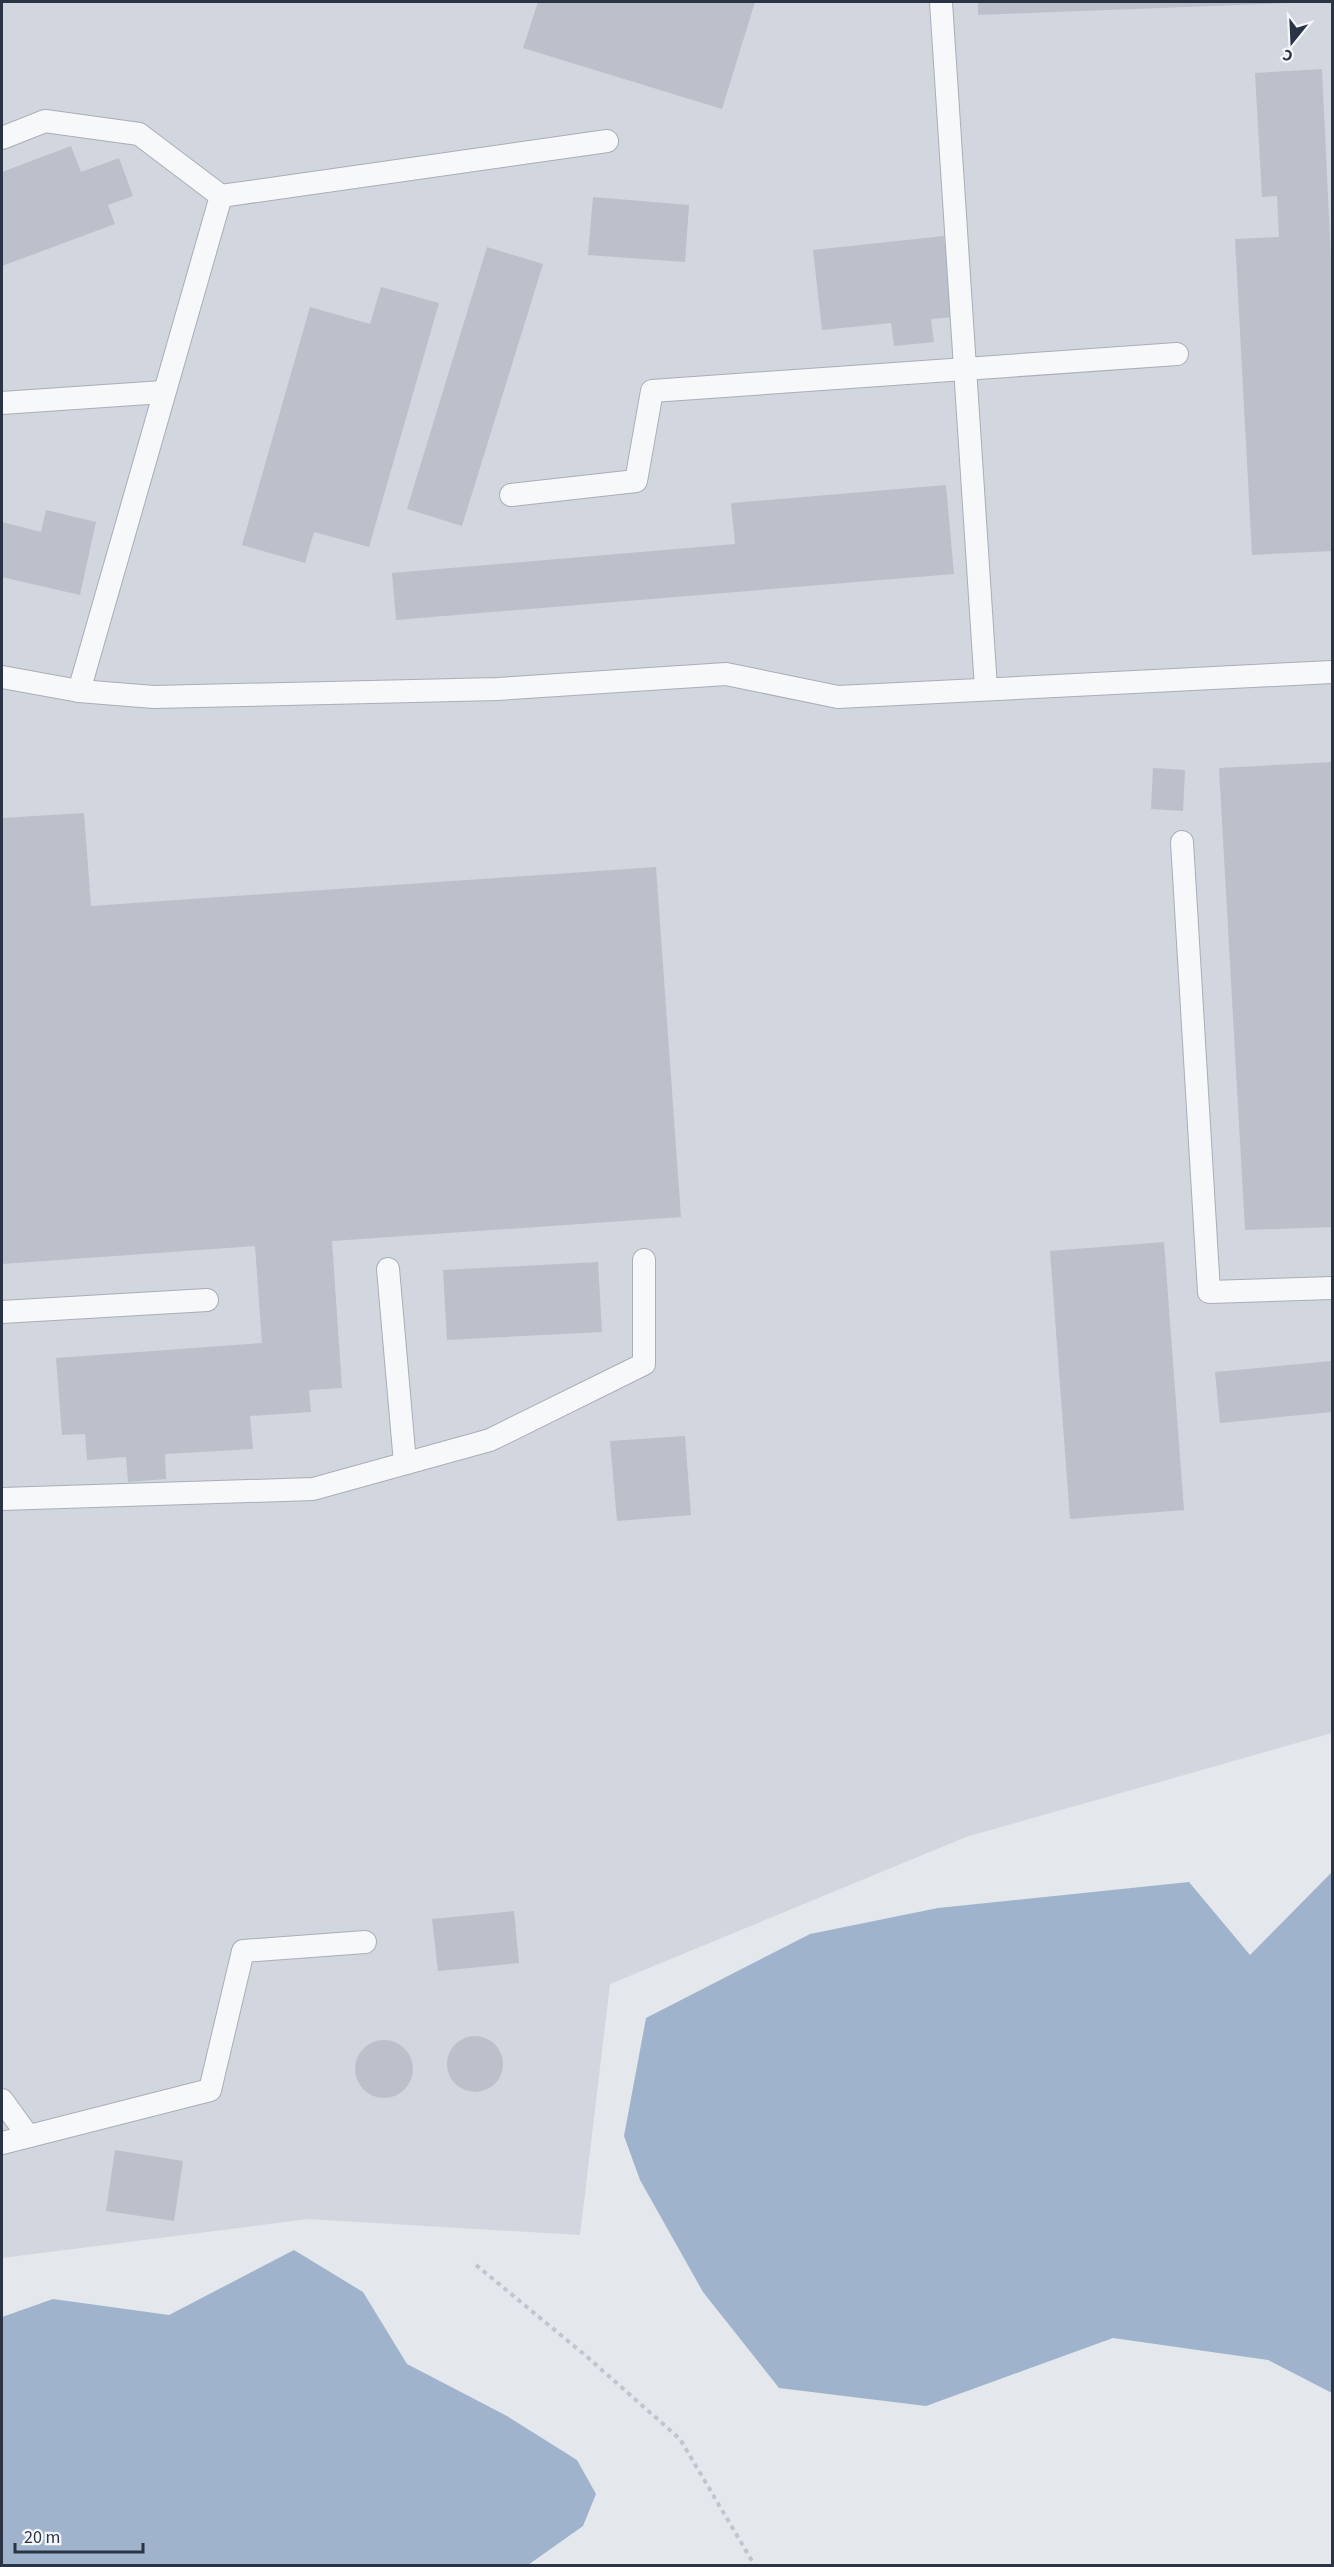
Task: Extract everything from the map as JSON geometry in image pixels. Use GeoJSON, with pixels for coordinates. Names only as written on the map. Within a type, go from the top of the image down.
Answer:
{"type":"FeatureCollection","features":[{"type":"Feature","properties":{"kind":"lane"},"geometry":{"type":"LineString","coordinates":[[941,2],[986,688]]}},
{"type":"Feature","properties":{"kind":"lane"},"geometry":{"type":"LineString","coordinates":[[2,138],[45,121],[139,134],[221,196],[607,141]]}},
{"type":"Feature","properties":{"kind":"lane"},"geometry":{"type":"LineString","coordinates":[[79,691],[221,196]]}},
{"type":"Feature","properties":{"kind":"lane"},"geometry":{"type":"LineString","coordinates":[[511,495],[636,481],[652,391],[965,367],[1177,354]]}},
{"type":"Feature","properties":{"kind":"lane"},"geometry":{"type":"LineString","coordinates":[[2,403],[163,392]]}},
{"type":"Feature","properties":{"kind":"lane"},"geometry":{"type":"LineString","coordinates":[[2,677],[79,691],[154,697],[498,689],[726,674],[838,697],[1332,672]]}},
{"type":"Feature","properties":{"kind":"lane"},"geometry":{"type":"LineString","coordinates":[[1182,842],[1209,1292],[1332,1288]]}},
{"type":"Feature","properties":{"kind":"lane"},"geometry":{"type":"LineString","coordinates":[[2,1499],[313,1489],[490,1440],[644,1364],[645,1260]]}},
{"type":"Feature","properties":{"kind":"lane"},"geometry":{"type":"LineString","coordinates":[[388,1269],[405,1463]]}},
{"type":"Feature","properties":{"kind":"lane"},"geometry":{"type":"LineString","coordinates":[[2,1312],[207,1300]]}},
{"type":"Feature","properties":{"kind":"lane"},"geometry":{"type":"LineString","coordinates":[[2,2143],[210,2090],[243,1951],[365,1942]]}},
{"type":"Feature","properties":{"kind":"lane"},"geometry":{"type":"LineString","coordinates":[[2,2100],[28,2136]]}},
{"type":"Feature","properties":{"kind":"path"},"geometry":{"type":"LineString","coordinates":[[476,2265],[680,2439],[755,2565]]}},
{"type":"Feature","properties":{"kind":"shaded area"},"geometry":{"type":"Polygon","coordinates":[[[2,2],[1332,2],[1332,1733],[966,1837],[610,1984],[580,2235],[308,2219],[2,2258],[2,2]]]}},
{"type":"Feature","properties":{"kind":"water"},"geometry":{"type":"Polygon","coordinates":[[[1332,1872],[1332,2393],[1268,2360],[1113,2338],[926,2406],[779,2388],[703,2292],[640,2180],[624,2136],[646,2018],[810,1934],[938,1908],[1189,1882],[1250,1955],[1332,1872]]]}},
{"type":"Feature","properties":{"kind":"water"},"geometry":{"type":"Polygon","coordinates":[[[294,2250],[363,2292],[407,2364],[507,2416],[577,2460],[596,2494],[583,2526],[528,2565],[2,2565],[2,2317],[53,2299],[169,2315],[294,2250]]]}},
{"type":"Feature","properties":{"kind":"building"},"geometry":{"type":"Polygon","coordinates":[[[538,2],[755,2],[722,109],[523,48],[538,2]]]}},
{"type":"Feature","properties":{"kind":"building"},"geometry":{"type":"Polygon","coordinates":[[[978,2],[1290,2],[1290,3],[978,15],[978,2]]]}},
{"type":"Feature","properties":{"kind":"building"},"geometry":{"type":"Polygon","coordinates":[[[1322,69],[1332,281],[1332,551],[1252,555],[1235,239],[1279,237],[1277,196],[1262,197],[1255,73],[1322,69]]]}},
{"type":"Feature","properties":{"kind":"building"},"geometry":{"type":"Polygon","coordinates":[[[71,146],[81,172],[119,158],[133,196],[108,205],[115,224],[2,266],[2,172],[71,146]]]}},
{"type":"Feature","properties":{"kind":"building"},"geometry":{"type":"Polygon","coordinates":[[[593,197],[689,205],[685,262],[588,255],[593,197]]]}},
{"type":"Feature","properties":{"kind":"building"},"geometry":{"type":"Polygon","coordinates":[[[944,236],[953,317],[931,319],[934,342],[894,346],[891,323],[822,330],[813,250],[944,236]]]}},
{"type":"Feature","properties":{"kind":"building"},"geometry":{"type":"Polygon","coordinates":[[[487,247],[543,264],[462,526],[407,509],[487,247]]]}},
{"type":"Feature","properties":{"kind":"building"},"geometry":{"type":"Polygon","coordinates":[[[381,287],[439,303],[369,547],[314,532],[305,563],[242,545],[310,307],[370,324],[381,287]]]}},
{"type":"Feature","properties":{"kind":"building"},"geometry":{"type":"Polygon","coordinates":[[[946,485],[954,574],[396,620],[392,573],[735,544],[731,503],[946,485]]]}},
{"type":"Feature","properties":{"kind":"building"},"geometry":{"type":"Polygon","coordinates":[[[46,510],[96,522],[80,595],[2,577],[2,522],[41,532],[46,510]]]}},
{"type":"Feature","properties":{"kind":"building"},"geometry":{"type":"Polygon","coordinates":[[[1332,762],[1332,1227],[1245,1230],[1219,768],[1332,762]]]}},
{"type":"Feature","properties":{"kind":"building"},"geometry":{"type":"Polygon","coordinates":[[[1153,768],[1185,770],[1183,811],[1151,809],[1153,768]]]}},
{"type":"Feature","properties":{"kind":"building"},"geometry":{"type":"Polygon","coordinates":[[[84,813],[91,906],[656,867],[681,1217],[332,1241],[342,1388],[309,1390],[311,1412],[250,1416],[253,1449],[165,1454],[166,1479],[128,1482],[126,1457],[87,1460],[85,1434],[62,1435],[56,1358],[262,1343],[255,1246],[2,1264],[2,818],[84,813]]]}},
{"type":"Feature","properties":{"kind":"building"},"geometry":{"type":"Polygon","coordinates":[[[1164,1242],[1184,1510],[1070,1519],[1050,1251],[1164,1242]]]}},
{"type":"Feature","properties":{"kind":"building"},"geometry":{"type":"Polygon","coordinates":[[[598,1262],[602,1332],[447,1340],[443,1270],[598,1262]]]}},
{"type":"Feature","properties":{"kind":"building"},"geometry":{"type":"Polygon","coordinates":[[[1332,1361],[1332,1412],[1220,1423],[1215,1372],[1332,1361]]]}},
{"type":"Feature","properties":{"kind":"building"},"geometry":{"type":"Polygon","coordinates":[[[685,1436],[691,1515],[617,1521],[610,1441],[685,1436]]]}},
{"type":"Feature","properties":{"kind":"building"},"geometry":{"type":"Polygon","coordinates":[[[514,1911],[519,1963],[438,1971],[432,1919],[514,1911]]]}},
{"type":"Feature","properties":{"kind":"building"},"geometry":{"type":"Polygon","coordinates":[[[470,2036],[480,2036],[495,2044],[501,2053],[503,2064],[501,2075],[495,2084],[480,2092],[470,2092],[459,2087],[452,2080],[447,2069],[447,2059],[452,2048],[459,2041],[470,2036]]]}},
{"type":"Feature","properties":{"kind":"building"},"geometry":{"type":"Polygon","coordinates":[[[378,2040],[390,2040],[400,2044],[409,2053],[413,2075],[405,2090],[390,2098],[378,2098],[368,2094],[359,2085],[355,2075],[355,2063],[359,2053],[368,2044],[378,2040]]]}},
{"type":"Feature","properties":{"kind":"building"},"geometry":{"type":"Polygon","coordinates":[[[115,2150],[183,2161],[174,2221],[106,2211],[115,2150]]]}}]}
